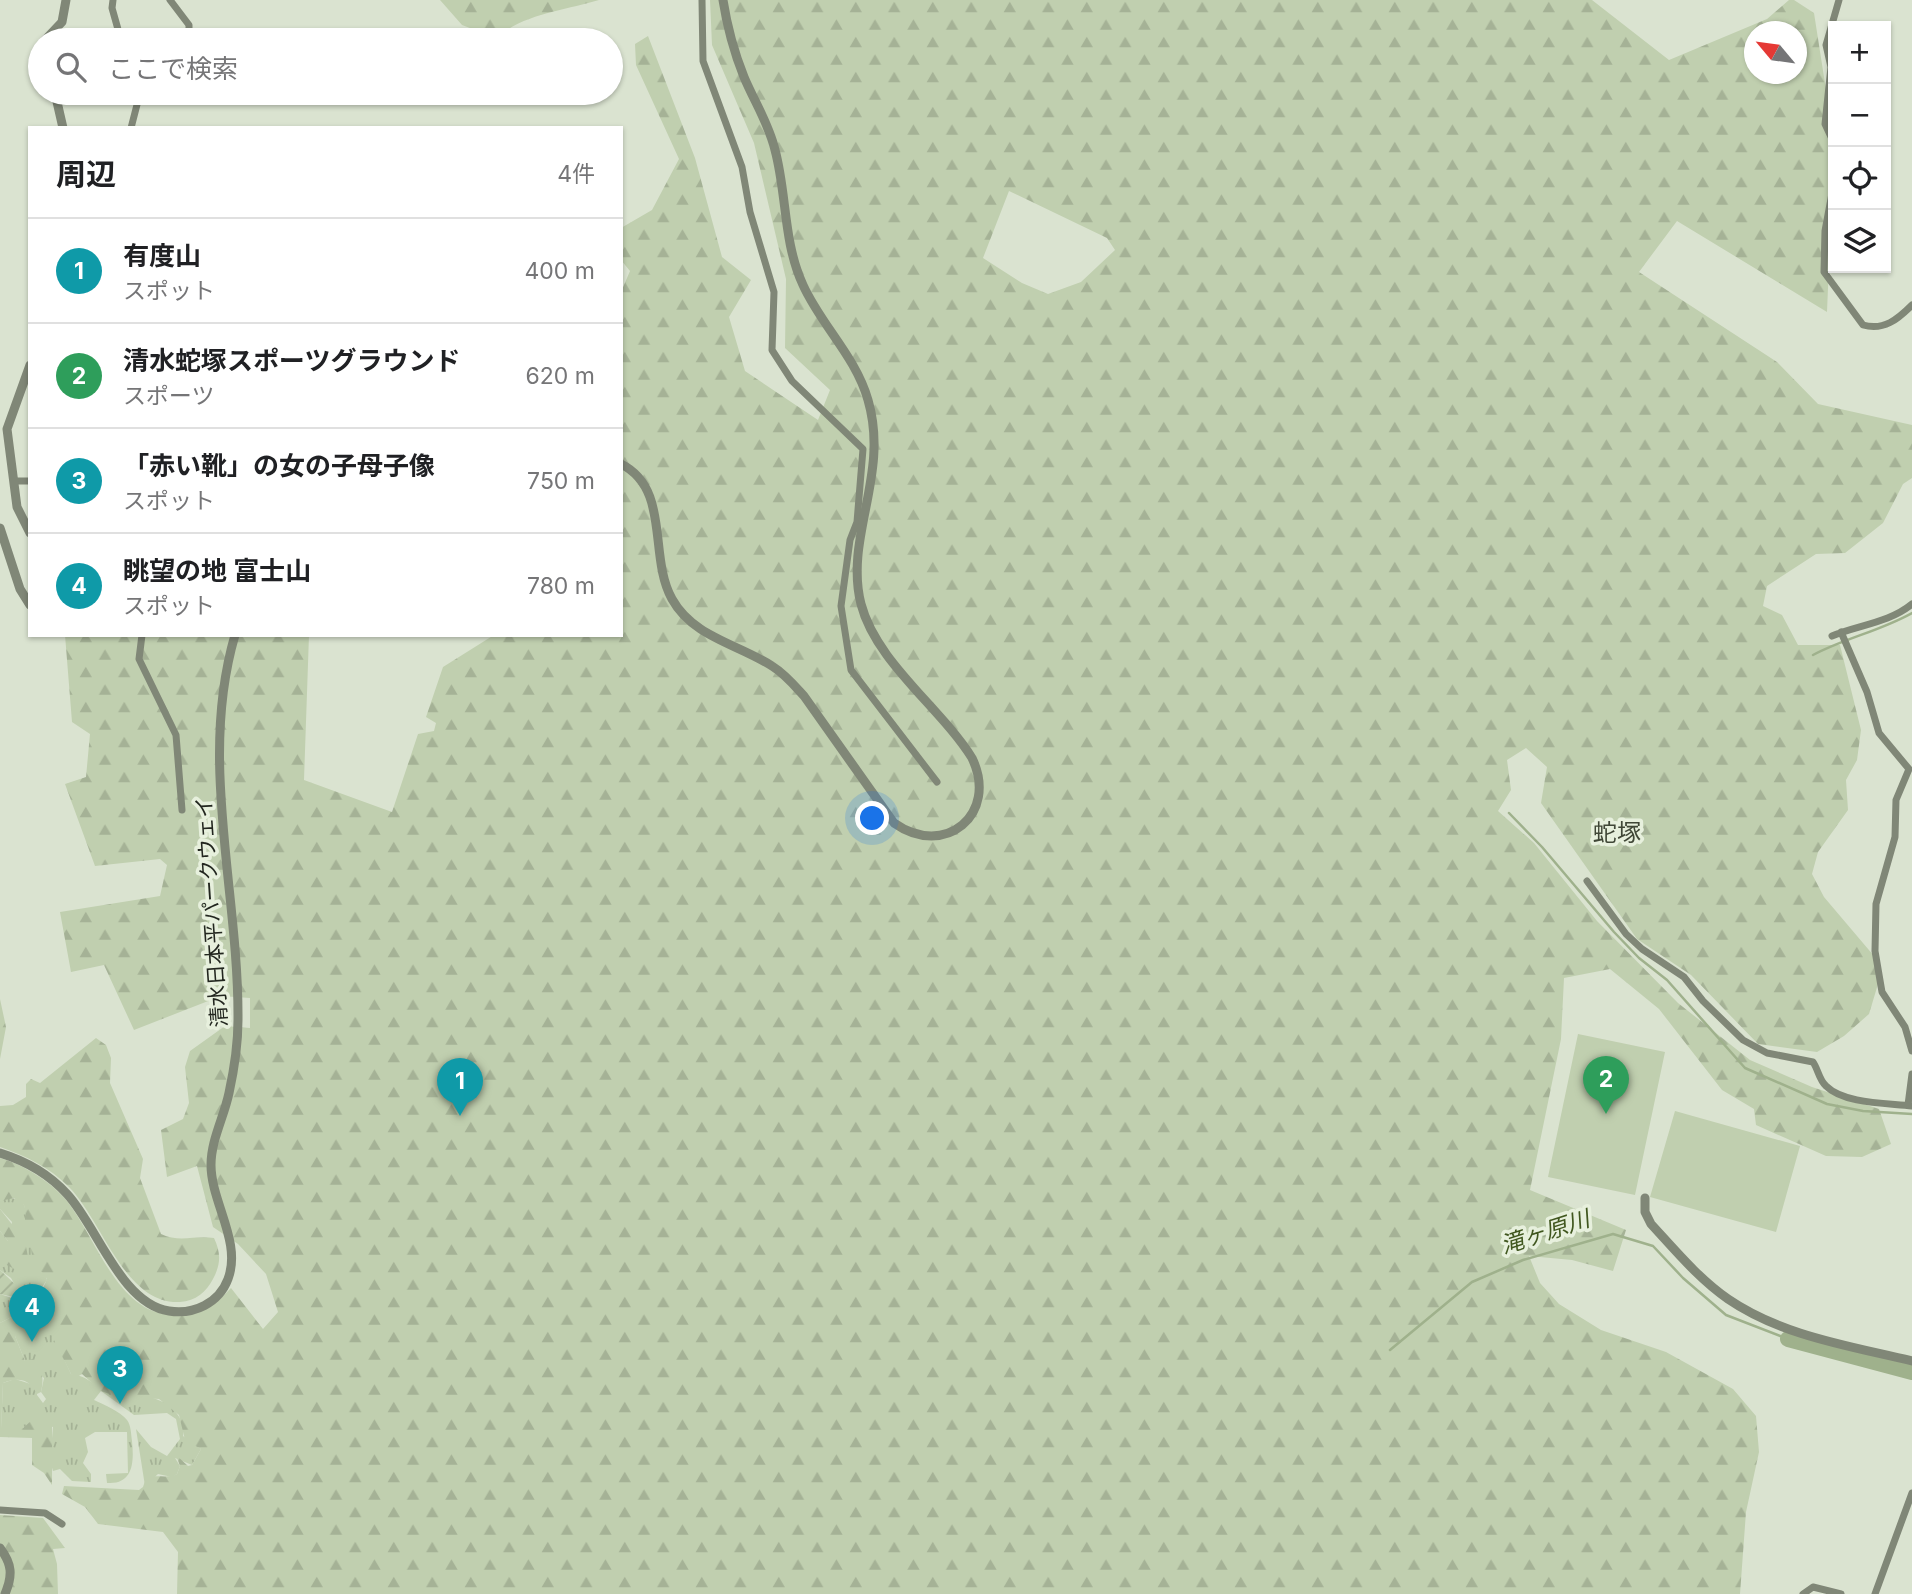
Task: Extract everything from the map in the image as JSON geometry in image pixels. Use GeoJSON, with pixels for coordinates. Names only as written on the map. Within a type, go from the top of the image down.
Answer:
{"type":"FeatureCollection","features":[{"type":"Feature","properties":{"kind":"street"},"geometry":{"type":"LineString","coordinates":[[56,28],[62,22],[66,0]]}},
{"type":"Feature","properties":{"kind":"street"},"geometry":{"type":"LineString","coordinates":[[113,0],[112,8],[118,28]]}},
{"type":"Feature","properties":{"kind":"street"},"geometry":{"type":"LineString","coordinates":[[170,0],[189,28]]}},
{"type":"Feature","properties":{"kind":"street"},"geometry":{"type":"LineString","coordinates":[[702,0],[703,61],[741,167],[750,212],[774,292],[772,350],[792,382],[863,449],[857,522],[850,540],[841,606],[851,670],[937,782]]}},
{"type":"Feature","properties":{"kind":"street"},"geometry":{"type":"LineString","coordinates":[[623,465],[637,474],[647,488],[654,510],[663,580],[673,601],[686,617],[700,629],[771,666],[788,679],[894,823],[910,832],[928,837],[945,835],[964,824],[975,809],[980,793],[979,775],[972,758],[880,643],[862,607],[858,582],[859,552],[874,471],[873,420],[859,376],[816,308],[795,264],[774,145],[743,74],[726,21],[723,0]]}},
{"type":"Feature","properties":{"kind":"street"},"geometry":{"type":"LineString","coordinates":[[1829,84],[1831,67],[1826,45],[1839,0]]}},
{"type":"Feature","properties":{"kind":"street"},"geometry":{"type":"LineString","coordinates":[[1828,96],[1825,124],[1828,130]]}},
{"type":"Feature","properties":{"kind":"street"},"geometry":{"type":"LineString","coordinates":[[58,105],[63,126]]}},
{"type":"Feature","properties":{"kind":"street"},"geometry":{"type":"LineString","coordinates":[[132,126],[137,105]]}},
{"type":"Feature","properties":{"kind":"street"},"geometry":{"type":"LineString","coordinates":[[1829,210],[1825,230],[1824,272],[1863,325],[1879,327],[1890,324],[1912,305]]}},
{"type":"Feature","properties":{"kind":"street"},"geometry":{"type":"LineString","coordinates":[[28,370],[8,421],[7,441],[13,458],[19,515],[28,530]]}},
{"type":"Feature","properties":{"kind":"street"},"geometry":{"type":"LineString","coordinates":[[15,481],[28,481]]}},
{"type":"Feature","properties":{"kind":"street"},"geometry":{"type":"LineString","coordinates":[[0,528],[20,589],[28,602]]}},
{"type":"Feature","properties":{"kind":"street"},"geometry":{"type":"LineString","coordinates":[[1832,636],[1880,622],[1912,604]]}},
{"type":"Feature","properties":{"kind":"street"},"geometry":{"type":"LineString","coordinates":[[1841,632],[1867,692],[1879,733],[1911,769],[1896,800],[1895,837],[1877,904],[1875,951],[1882,992],[1905,1027],[1912,1051]]}},
{"type":"Feature","properties":{"kind":"street"},"geometry":{"type":"LineString","coordinates":[[142,637],[139,659],[176,735],[182,810]]}},
{"type":"Feature","properties":{"kind":"street","name":"清水日本平パークウェイ"},"geometry":{"type":"LineString","coordinates":[[0,1153],[39,1169],[59,1186],[82,1212],[128,1283],[146,1301],[171,1311],[194,1310],[212,1302],[225,1286],[231,1267],[228,1238],[214,1191],[211,1163],[229,1094],[238,1022],[218,744],[222,698],[235,637]]}},
{"type":"Feature","properties":{"kind":"street"},"geometry":{"type":"LineString","coordinates":[[1587,881],[1626,934],[1642,949],[1684,977],[1703,1001],[1753,1047],[1767,1053],[1813,1062],[1821,1081],[1833,1091],[1853,1098],[1910,1105],[1912,1073]]}},
{"type":"Feature","properties":{"kind":"street"},"geometry":{"type":"LineString","coordinates":[[1645,1198],[1645,1212],[1651,1224],[1713,1287],[1744,1309],[1803,1334],[1912,1361]]}},
{"type":"Feature","properties":{"kind":"street"},"geometry":{"type":"LineString","coordinates":[[1875,1594],[1912,1493]]}},
{"type":"Feature","properties":{"kind":"street"},"geometry":{"type":"LineString","coordinates":[[0,1510],[45,1513],[62,1524]]}},
{"type":"Feature","properties":{"kind":"street"},"geometry":{"type":"LineString","coordinates":[[0,1548],[9,1560],[12,1575],[5,1594]]}},
{"type":"Feature","properties":{"kind":"street"},"geometry":{"type":"LineString","coordinates":[[1803,1594],[1813,1587],[1841,1594]]}},
{"type":"Feature","properties":{"kind":"green space"},"geometry":{"type":"Polygon","coordinates":[[[440,0],[599,0],[532,18],[510,28],[470,28],[462,25],[440,0]]]}},
{"type":"Feature","properties":{"kind":"green space"},"geometry":{"type":"Polygon","coordinates":[[[710,0],[1592,0],[1669,60],[1744,29],[1744,84],[1807,84],[1807,21],[1762,21],[1789,0],[1794,0],[1814,13],[1828,103],[1827,312],[1677,221],[1639,272],[1777,362],[1818,404],[1912,425],[1912,478],[1903,484],[1883,523],[1845,553],[1816,554],[1767,586],[1763,606],[1782,615],[1798,645],[1840,645],[1861,730],[1857,760],[1846,780],[1848,810],[1818,852],[1812,874],[1824,897],[1874,956],[1878,984],[1869,1014],[1844,1036],[1817,1052],[1758,1044],[1691,975],[1637,939],[1541,803],[1547,767],[1526,748],[1507,760],[1511,790],[1498,811],[1534,843],[1597,921],[1678,1003],[1750,1060],[1812,1087],[1879,1109],[1891,1144],[1862,1157],[1826,1156],[1756,1125],[1754,1109],[1722,1090],[1659,1009],[1610,969],[1564,978],[1561,1039],[1530,1190],[1626,1230],[1613,1271],[1572,1260],[1529,1256],[1540,1283],[1559,1304],[1601,1330],[1666,1352],[1733,1389],[1756,1416],[1759,1452],[1746,1512],[1740,1594],[177,1594],[178,1552],[163,1532],[98,1524],[85,1507],[62,1494],[64,1486],[139,1490],[146,1478],[177,1474],[180,1466],[176,1455],[188,1466],[192,1465],[201,1449],[185,1440],[179,1415],[159,1399],[115,1396],[101,1391],[82,1374],[77,1377],[71,1374],[36,1304],[47,1279],[42,1272],[34,1268],[24,1205],[14,1198],[0,1201],[0,1158],[36,1175],[67,1201],[113,1275],[126,1292],[142,1305],[160,1313],[189,1313],[209,1306],[231,1288],[263,1329],[278,1312],[266,1274],[238,1244],[213,1227],[197,1166],[167,1177],[161,1130],[183,1119],[189,1103],[185,1067],[190,1051],[225,1026],[250,1028],[250,998],[221,996],[134,1030],[104,965],[71,972],[60,912],[160,896],[167,865],[160,859],[95,866],[65,784],[86,777],[90,734],[72,722],[65,637],[309,637],[304,780],[392,812],[418,734],[434,731],[436,723],[426,717],[443,667],[491,637],[623,637],[623,287],[630,271],[623,262],[623,227],[652,210],[679,159],[636,65],[635,44],[648,36],[695,158],[722,257],[751,280],[729,317],[745,371],[818,420],[830,390],[785,348],[786,279],[754,143],[712,45],[710,0]],[[1009,191],[983,258],[1022,283],[1048,294],[1081,282],[1115,250],[1107,238],[1009,191]]]}},
{"type":"Feature","properties":{"kind":"green space"},"geometry":{"type":"Polygon","coordinates":[[[0,999],[6,1027],[0,1059],[0,999]]]}},
{"type":"Feature","properties":{"kind":"green space"},"geometry":{"type":"Polygon","coordinates":[[[1578,1034],[1665,1052],[1635,1195],[1548,1177],[1578,1034]]]}},
{"type":"Feature","properties":{"kind":"green space"},"geometry":{"type":"Polygon","coordinates":[[[96,1038],[106,1045],[111,1058],[110,1083],[143,1159],[140,1178],[161,1234],[174,1238],[214,1238],[216,1243],[219,1263],[216,1274],[204,1292],[191,1300],[180,1302],[161,1299],[144,1290],[117,1259],[69,1187],[37,1163],[0,1147],[0,1106],[13,1105],[26,1097],[26,1084],[31,1079],[40,1083],[96,1038]]]}},
{"type":"Feature","properties":{"kind":"green space"},"geometry":{"type":"Polygon","coordinates":[[[1675,1111],[1800,1146],[1776,1232],[1650,1197],[1675,1111]]]}},
{"type":"Feature","properties":{"kind":"green space"},"geometry":{"type":"Polygon","coordinates":[[[6,1197],[21,1200],[24,1205],[47,1280],[40,1290],[55,1340],[71,1374],[83,1377],[114,1395],[149,1397],[171,1407],[181,1420],[183,1436],[201,1449],[192,1465],[175,1458],[180,1466],[177,1474],[172,1477],[158,1474],[145,1486],[136,1429],[151,1447],[167,1456],[180,1439],[176,1419],[167,1413],[134,1415],[101,1391],[94,1400],[124,1417],[131,1430],[132,1464],[127,1476],[116,1483],[107,1483],[106,1474],[128,1473],[127,1432],[95,1432],[85,1438],[88,1452],[83,1463],[91,1474],[91,1482],[72,1481],[60,1469],[53,1471],[50,1461],[53,1427],[32,1422],[23,1428],[1,1428],[3,1383],[15,1379],[37,1386],[37,1395],[43,1403],[46,1399],[41,1392],[44,1378],[25,1361],[15,1336],[27,1309],[0,1323],[0,1294],[15,1299],[21,1296],[11,1278],[0,1270],[0,1231],[8,1241],[12,1222],[0,1209],[0,1201],[6,1197]]]}},
{"type":"Feature","properties":{"kind":"green space"},"geometry":{"type":"Polygon","coordinates":[[[0,1209],[25,1241],[30,1268],[28,1271],[18,1271],[3,1263],[8,1241],[0,1231],[0,1209]]]}},
{"type":"Feature","properties":{"kind":"green space"},"geometry":{"type":"Polygon","coordinates":[[[0,1270],[17,1286],[19,1298],[0,1294],[0,1270]]]}},
{"type":"Feature","properties":{"kind":"green space"},"geometry":{"type":"Polygon","coordinates":[[[27,1309],[33,1317],[34,1328],[15,1336],[25,1361],[33,1359],[41,1371],[41,1392],[37,1394],[31,1385],[23,1381],[3,1383],[1,1428],[23,1428],[38,1415],[52,1419],[52,1485],[44,1473],[32,1465],[32,1438],[0,1437],[0,1323],[27,1309]]]}},
{"type":"Feature","properties":{"kind":"green space"},"geometry":{"type":"Polygon","coordinates":[[[0,1515],[43,1518],[65,1548],[53,1549],[57,1564],[58,1594],[0,1594],[0,1515]]]}},
{"type":"Feature","properties":{"kind":"waterway"},"geometry":{"type":"LineString","coordinates":[[1813,655],[1912,613]]}},
{"type":"Feature","properties":{"kind":"waterway"},"geometry":{"type":"LineString","coordinates":[[1509,813],[1542,847],[1614,932],[1639,958],[1667,980],[1745,1068],[1827,1104],[1863,1111],[1912,1114]]}},
{"type":"Feature","properties":{"kind":"waterway","name":"滝ヶ原川"},"geometry":{"type":"LineString","coordinates":[[1390,1350],[1472,1282],[1523,1260],[1613,1234],[1653,1246],[1683,1278],[1726,1315],[1788,1339]]}},
{"type":"Feature","properties":{"kind":"waterway","name":"滝ヶ原川"},"geometry":{"type":"LineString","coordinates":[[1788,1339],[1912,1372]]}},
{"type":"Feature","properties":{"kind":"place","name":"清水蛇塚スポーツグラウンド"},"geometry":{"type":"Point","coordinates":[1606,1114]}},
{"type":"Feature","properties":{"kind":"place","name":"有度山"},"geometry":{"type":"Point","coordinates":[460,1116]}},
{"type":"Feature","properties":{"kind":"place","name":"眺望の地 富士山"},"geometry":{"type":"Point","coordinates":[32,1342]}},
{"type":"Feature","properties":{"kind":"place","name":"「赤い靴」の女の子母子像"},"geometry":{"type":"Point","coordinates":[120,1404]}},
{"type":"Feature","properties":{"kind":"district","name":"蛇塚"},"geometry":{"type":"Point","coordinates":[1617,833]}}]}
